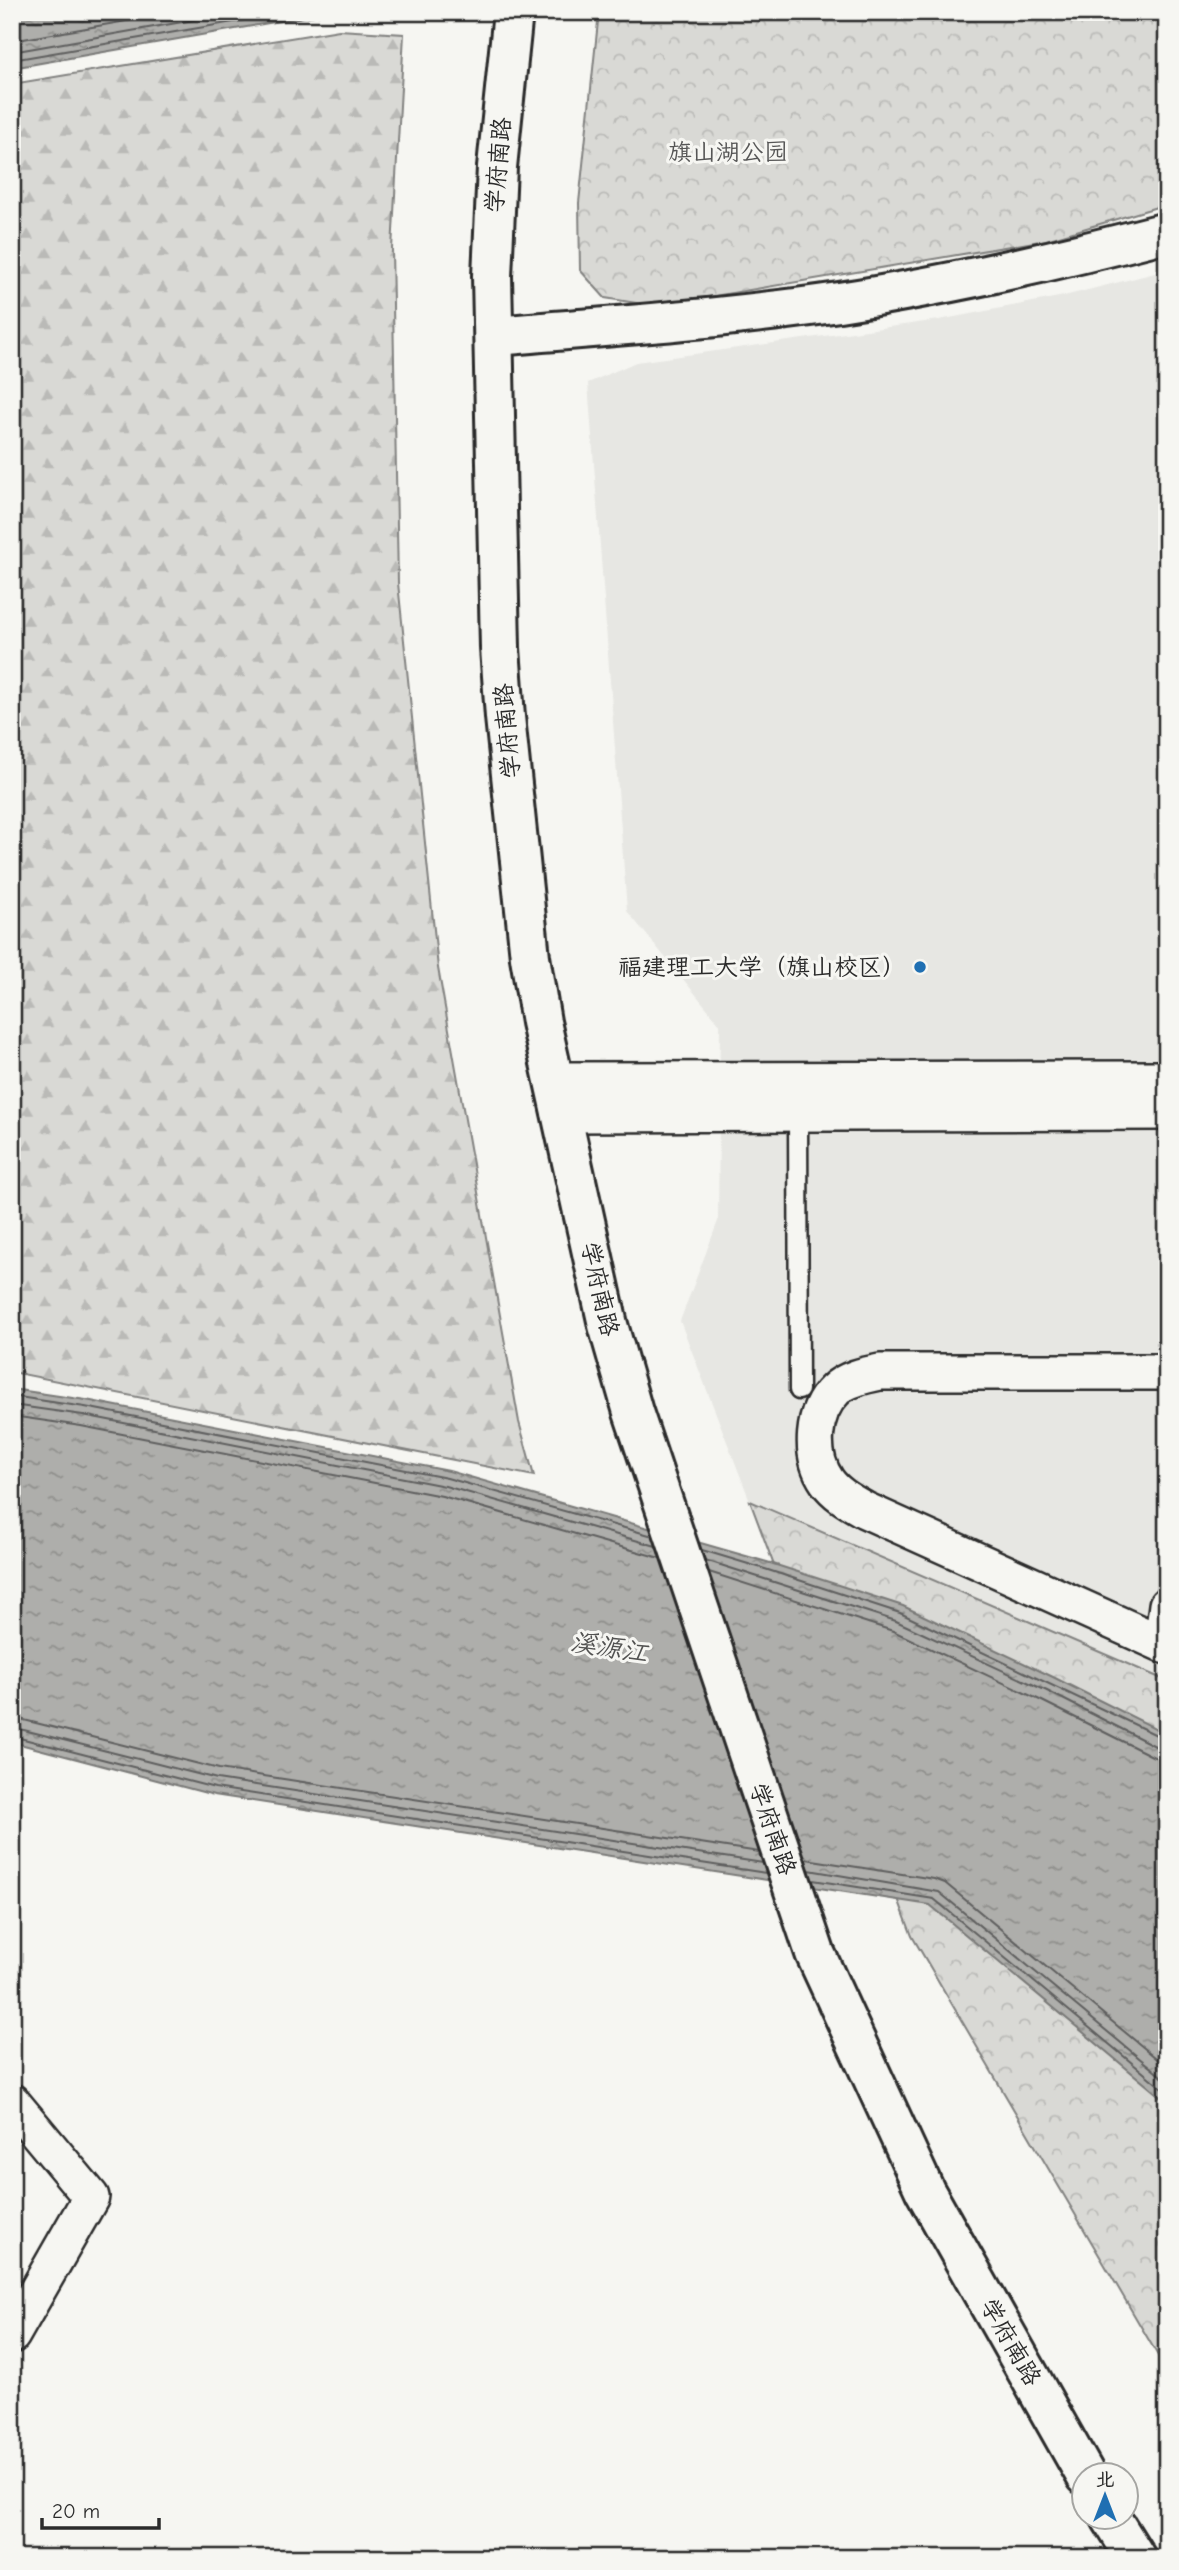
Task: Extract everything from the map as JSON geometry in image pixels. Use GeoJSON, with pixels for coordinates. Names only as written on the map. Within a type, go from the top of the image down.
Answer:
{"type":"FeatureCollection","features":[{"type":"Feature","properties":{"kind":"main road","name":"学府南路"},"geometry":{"type":"LineString","coordinates":[[513,12],[497,167],[492,276],[500,648],[505,718],[530,957],[557,1097],[608,1325],[633,1412],[815,1953],[925,2191],[1078,2462]]}},
{"type":"Feature","properties":{"kind":"main road"},"geometry":{"type":"LineString","coordinates":[[495,336],[689,319],[837,302],[994,273],[1167,232]]}},
{"type":"Feature","properties":{"kind":"main road"},"geometry":{"type":"LineString","coordinates":[[1120,2532],[1136,2558]]}},
{"type":"Feature","properties":{"kind":"street"},"geometry":{"type":"LineString","coordinates":[[557,1097],[1167,1079]]}},
{"type":"Feature","properties":{"kind":"street"},"geometry":{"type":"LineString","coordinates":[[557,1097],[798,1114],[1167,1112]]}},
{"type":"Feature","properties":{"kind":"street"},"geometry":{"type":"LineString","coordinates":[[1167,1372],[880,1371],[856,1377],[835,1390],[822,1409],[815,1433],[817,1461],[827,1481],[841,1496],[865,1510],[1165,1645],[1167,1605]]}},
{"type":"Feature","properties":{"kind":"street"},"geometry":{"type":"LineString","coordinates":[[12,2102],[91,2197],[12,2335]]}},
{"type":"Feature","properties":{"kind":"lane"},"geometry":{"type":"LineString","coordinates":[[798,1114],[799,1390]]}},
{"type":"Feature","properties":{"kind":"shaded area","name":"福建理工大学（旗山校区）"},"geometry":{"type":"Polygon","coordinates":[[[1167,270],[1167,1681],[750,1501],[680,1321],[718,1221],[720,1024],[627,911],[588,383],[636,362],[939,320],[1064,296],[1167,270]]]}},
{"type":"Feature","properties":{"kind":"green space","name":"旗山湖公园"},"geometry":{"type":"Polygon","coordinates":[[[599,12],[1167,12],[1167,204],[1046,240],[655,306],[605,298],[580,270],[579,203],[599,12]]]}},
{"type":"Feature","properties":{"kind":"green space"},"geometry":{"type":"Polygon","coordinates":[[[339,30],[404,34],[392,249],[398,583],[438,968],[519,1422],[534,1476],[12,1372],[12,84],[339,30]]]}},
{"type":"Feature","properties":{"kind":"green space"},"geometry":{"type":"Polygon","coordinates":[[[750,1501],[1167,1681],[1167,2371],[912,1936],[750,1501]]]}},
{"type":"Feature","properties":{"kind":"water"},"geometry":{"type":"Polygon","coordinates":[[[12,12],[332,12],[12,68],[12,12]]]}},
{"type":"Feature","properties":{"kind":"water","name":"溪源江"},"geometry":{"type":"Polygon","coordinates":[[[12,1389],[86,1400],[449,1471],[767,1562],[903,1606],[1167,1734],[1167,2102],[930,1905],[214,1795],[12,1742],[12,1389]]]}},
{"type":"Feature","properties":{"kind":"place","name":"福建理工大学（旗山校区）"},"geometry":{"type":"Point","coordinates":[920,967]}}]}
